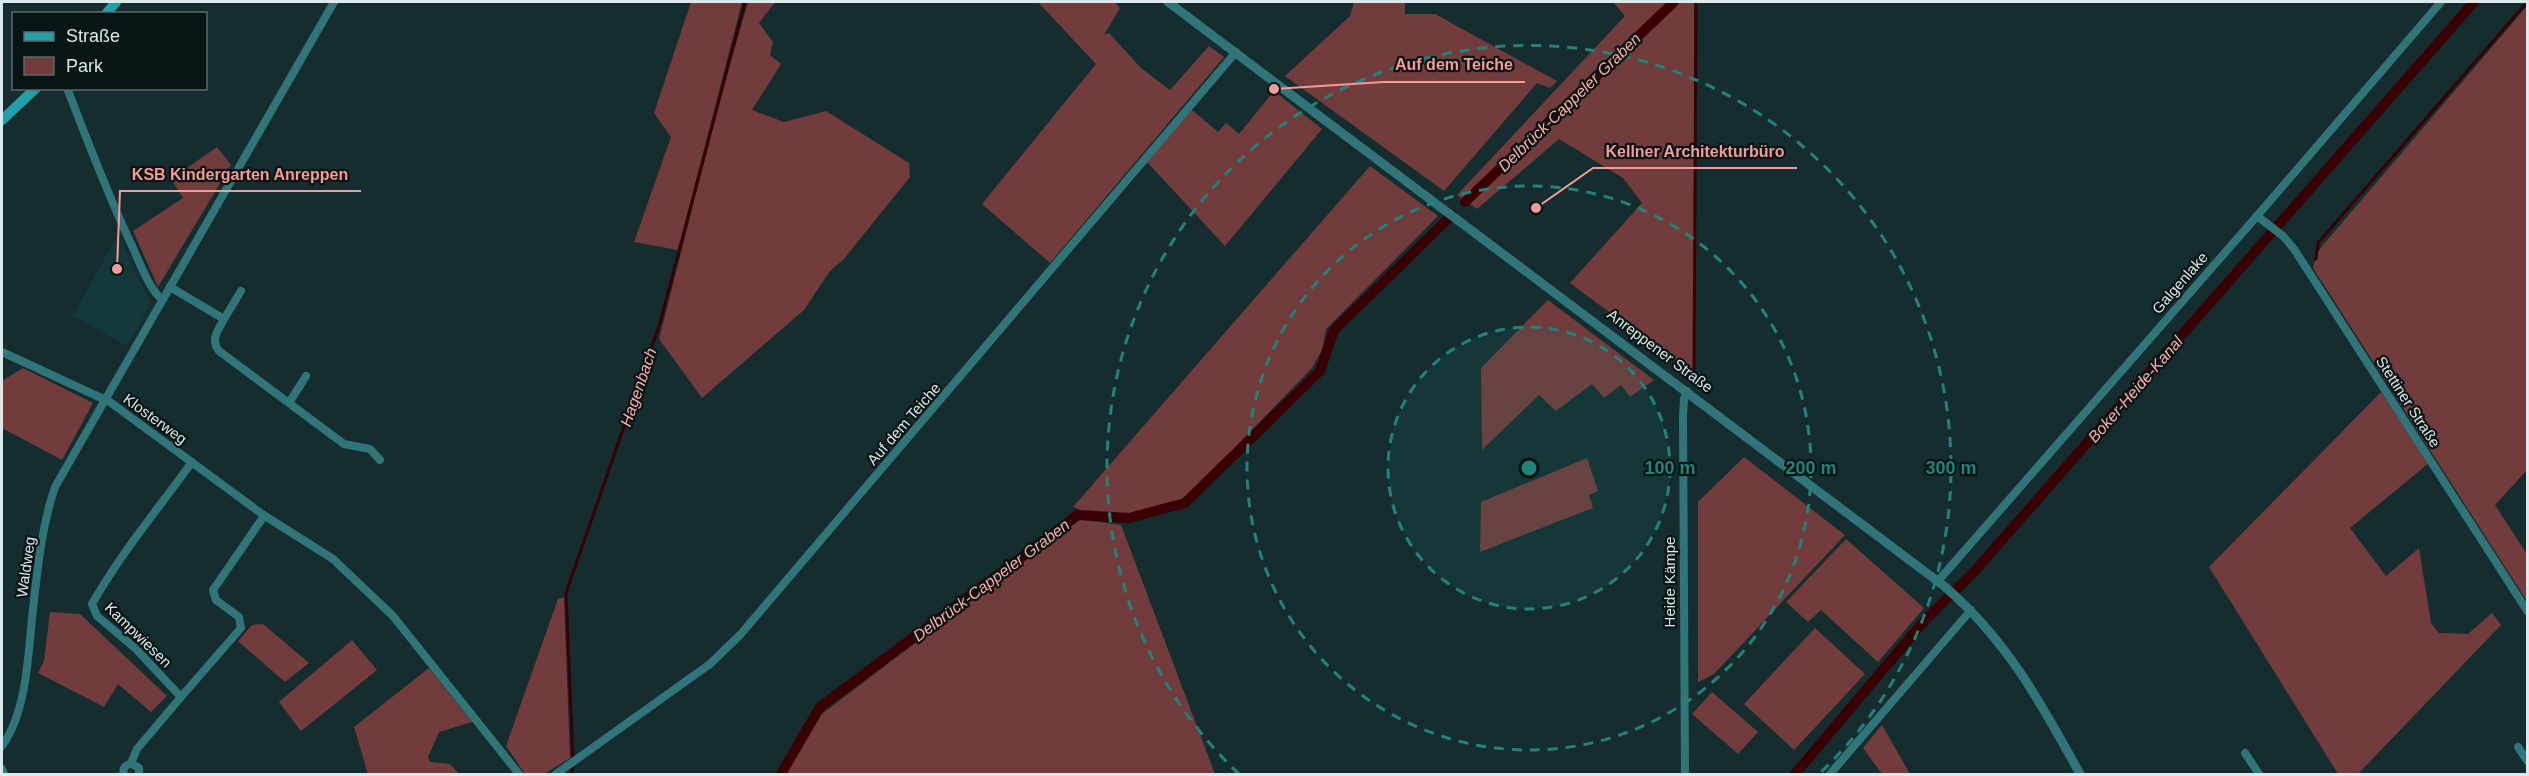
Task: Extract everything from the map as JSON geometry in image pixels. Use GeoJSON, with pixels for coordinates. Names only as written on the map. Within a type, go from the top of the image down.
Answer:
{"type":"FeatureCollection","features":[{"type":"Feature","properties":{"kind":"main road"},"geometry":{"type":"LineString","coordinates":[[2,120],[34,90]]}},
{"type":"Feature","properties":{"kind":"street","name":"Klosterweg"},"geometry":{"type":"LineString","coordinates":[[334,2],[104,400],[264,516],[333,559],[393,616],[519,774]]}},
{"type":"Feature","properties":{"kind":"street","name":"Anreppener Straße"},"geometry":{"type":"LineString","coordinates":[[1168,2],[1938,581],[1971,610],[2008,652],[2024,675],[2080,774]]}},
{"type":"Feature","properties":{"kind":"street","name":"Galgenlake"},"geometry":{"type":"LineString","coordinates":[[1938,581],[2257,216],[2440,2]]}},
{"type":"Feature","properties":{"kind":"street","name":"Auf dem Teiche"},"geometry":{"type":"LineString","coordinates":[[556,774],[710,664],[740,635],[1236,52]]}},
{"type":"Feature","properties":{"kind":"street"},"geometry":{"type":"LineString","coordinates":[[68,90],[99,174],[154,291],[162,300]]}},
{"type":"Feature","properties":{"kind":"street","name":"Stettiner Straße"},"geometry":{"type":"LineString","coordinates":[[2257,216],[2283,236],[2294,249],[2528,612]]}},
{"type":"Feature","properties":{"kind":"street"},"geometry":{"type":"LineString","coordinates":[[170,287],[224,319]]}},
{"type":"Feature","properties":{"kind":"street"},"geometry":{"type":"LineString","coordinates":[[241,291],[215,335],[216,348],[344,444],[370,449],[380,459]]}},
{"type":"Feature","properties":{"kind":"street"},"geometry":{"type":"LineString","coordinates":[[2,352],[104,400]]}},
{"type":"Feature","properties":{"kind":"street"},"geometry":{"type":"LineString","coordinates":[[289,403],[306,376]]}},
{"type":"Feature","properties":{"kind":"street","name":"Heide Kämpe"},"geometry":{"type":"LineString","coordinates":[[1684,774],[1683,416],[1687,391]]}},
{"type":"Feature","properties":{"kind":"street","name":"Waldweg"},"geometry":{"type":"LineString","coordinates":[[2,746],[25,685],[42,541],[49,505],[55,487],[104,400]]}},
{"type":"Feature","properties":{"kind":"street","name":"Kampwiesen"},"geometry":{"type":"LineString","coordinates":[[181,697],[136,649],[97,616],[92,604],[108,576],[146,521],[192,462]]}},
{"type":"Feature","properties":{"kind":"street"},"geometry":{"type":"LineString","coordinates":[[124,774],[125,765],[131,763],[137,748],[241,628],[239,617],[216,600],[213,590],[264,516]]}},
{"type":"Feature","properties":{"kind":"street"},"geometry":{"type":"LineString","coordinates":[[1830,774],[1971,610]]}},
{"type":"Feature","properties":{"kind":"street"},"geometry":{"type":"LineString","coordinates":[[2518,747],[2528,762]]}},
{"type":"Feature","properties":{"kind":"street"},"geometry":{"type":"LineString","coordinates":[[2245,753],[2259,774]]}},
{"type":"Feature","properties":{"kind":"street"},"geometry":{"type":"LineString","coordinates":[[131,763],[139,768],[139,774]]}},
{"type":"Feature","properties":{"kind":"street"},"geometry":{"type":"LineString","coordinates":[[2,769],[4,774]]}},
{"type":"Feature","properties":{"kind":"shaded area"},"geometry":{"type":"Polygon","coordinates":[[[118,235],[151,303],[127,346],[73,316],[118,235]]]}},
{"type":"Feature","properties":{"kind":"green space"},"geometry":{"type":"Polygon","coordinates":[[[691,2],[742,2],[678,250],[634,242],[671,137],[654,113],[691,2]]]}},
{"type":"Feature","properties":{"kind":"green space"},"geometry":{"type":"Polygon","coordinates":[[[748,2],[775,2],[759,23],[773,42],[770,55],[781,64],[752,110],[784,122],[826,111],[909,163],[910,177],[843,260],[830,271],[804,310],[702,398],[659,339],[721,95],[748,2]]]}},
{"type":"Feature","properties":{"kind":"green space"},"geometry":{"type":"Polygon","coordinates":[[[1038,2],[1115,2],[1120,8],[1104,35],[1109,33],[1141,68],[1170,90],[1209,46],[1224,57],[1050,263],[982,204],[1096,64],[1038,2]]]}},
{"type":"Feature","properties":{"kind":"green space"},"geometry":{"type":"Polygon","coordinates":[[[1354,2],[1405,2],[1405,14],[1435,14],[1557,81],[1550,88],[1537,83],[1444,191],[1285,76],[1350,16],[1354,2]]]}},
{"type":"Feature","properties":{"kind":"green space"},"geometry":{"type":"Polygon","coordinates":[[[1613,2],[1694,2],[1694,375],[1570,283],[1642,203],[1623,178],[1559,139],[1477,209],[1457,195],[1625,16],[1613,2]]]}},
{"type":"Feature","properties":{"kind":"green space"},"geometry":{"type":"Polygon","coordinates":[[[2527,6],[2527,470],[2495,505],[2527,554],[2527,601],[2313,268],[2318,251],[2527,6]]]}},
{"type":"Feature","properties":{"kind":"green space"},"geometry":{"type":"Polygon","coordinates":[[[1274,91],[1322,129],[1225,246],[1147,162],[1191,109],[1218,132],[1226,123],[1239,134],[1274,91]]]}},
{"type":"Feature","properties":{"kind":"green space"},"geometry":{"type":"Polygon","coordinates":[[[217,147],[231,165],[158,287],[133,231],[183,198],[171,179],[217,147]]]}},
{"type":"Feature","properties":{"kind":"green space"},"geometry":{"type":"Polygon","coordinates":[[[1370,166],[1438,216],[1326,329],[1322,350],[1312,368],[1185,499],[1151,510],[1125,515],[1086,512],[1073,507],[1370,166]]]}},
{"type":"Feature","properties":{"kind":"green space"},"geometry":{"type":"Polygon","coordinates":[[[1548,300],[1654,380],[1630,397],[1621,385],[1604,398],[1592,384],[1556,411],[1539,395],[1482,450],[1481,368],[1548,300]]]}},
{"type":"Feature","properties":{"kind":"green space"},"geometry":{"type":"Polygon","coordinates":[[[23,368],[93,403],[62,460],[2,428],[2,381],[23,368]]]}},
{"type":"Feature","properties":{"kind":"green space"},"geometry":{"type":"Polygon","coordinates":[[[2381,392],[2429,463],[2350,528],[2386,576],[2419,548],[2431,623],[2439,633],[2468,634],[2492,613],[2501,625],[2358,774],[2338,774],[2209,567],[2381,392]]]}},
{"type":"Feature","properties":{"kind":"green space"},"geometry":{"type":"Polygon","coordinates":[[[1744,457],[1845,535],[1714,674],[1698,682],[1698,502],[1744,457]]]}},
{"type":"Feature","properties":{"kind":"green space"},"geometry":{"type":"Polygon","coordinates":[[[1587,458],[1598,491],[1589,495],[1593,508],[1480,552],[1481,502],[1587,458]]]}},
{"type":"Feature","properties":{"kind":"green space"},"geometry":{"type":"Polygon","coordinates":[[[1078,519],[1121,525],[1215,774],[783,774],[814,720],[1078,519]]]}},
{"type":"Feature","properties":{"kind":"green space"},"geometry":{"type":"Polygon","coordinates":[[[1846,539],[1924,608],[1878,662],[1821,610],[1808,622],[1786,602],[1846,539]]]}},
{"type":"Feature","properties":{"kind":"green space"},"geometry":{"type":"Polygon","coordinates":[[[564,597],[570,758],[544,774],[525,774],[506,746],[558,599],[564,597]]]}},
{"type":"Feature","properties":{"kind":"green space"},"geometry":{"type":"Polygon","coordinates":[[[50,612],[80,614],[167,696],[151,712],[118,684],[104,707],[38,673],[44,661],[50,612]]]}},
{"type":"Feature","properties":{"kind":"green space"},"geometry":{"type":"Polygon","coordinates":[[[263,624],[309,663],[285,682],[238,641],[252,625],[263,624]]]}},
{"type":"Feature","properties":{"kind":"green space"},"geometry":{"type":"Polygon","coordinates":[[[1815,628],[1865,674],[1794,750],[1744,704],[1815,628]]]}},
{"type":"Feature","properties":{"kind":"green space"},"geometry":{"type":"Polygon","coordinates":[[[352,640],[377,670],[301,731],[279,702],[352,640]]]}},
{"type":"Feature","properties":{"kind":"green space"},"geometry":{"type":"Polygon","coordinates":[[[429,668],[472,722],[439,732],[428,757],[430,762],[450,764],[459,774],[368,774],[354,727],[429,668]]]}},
{"type":"Feature","properties":{"kind":"green space"},"geometry":{"type":"Polygon","coordinates":[[[1712,692],[1758,732],[1738,754],[1692,714],[1712,692]]]}},
{"type":"Feature","properties":{"kind":"green space"},"geometry":{"type":"Polygon","coordinates":[[[1882,725],[1910,774],[1882,774],[1863,748],[1882,725]]]}},
{"type":"Feature","properties":{"kind":"waterway","name":"Hagenbach"},"geometry":{"type":"LineString","coordinates":[[573,759],[566,593],[660,323],[745,2]]}},
{"type":"Feature","properties":{"kind":"waterway","name":"Delbrück-Cappeler Graben"},"geometry":{"type":"LineString","coordinates":[[1465,202],[1674,2]]}},
{"type":"Feature","properties":{"kind":"waterway"},"geometry":{"type":"LineString","coordinates":[[1694,375],[1696,2]]}},
{"type":"Feature","properties":{"kind":"waterway","name":"Boker-Heide-Kanal"},"geometry":{"type":"LineString","coordinates":[[1795,774],[1925,620],[1973,573],[2474,2]]}},
{"type":"Feature","properties":{"kind":"waterway"},"geometry":{"type":"LineString","coordinates":[[2316,259],[2318,243],[2527,2]]}},
{"type":"Feature","properties":{"kind":"waterway","name":"Delbrück-Cappeler Graben"},"geometry":{"type":"LineString","coordinates":[[781,774],[820,707],[1078,515],[1129,518],[1185,503],[1320,371],[1334,330],[1452,215]]}},
{"type":"Feature","properties":{"kind":"waterway","name":"Hagenbach"},"geometry":{"type":"LineString","coordinates":[[572,765],[572,774]]}},
{"type":"Feature","properties":{"kind":"place","name":"Auf dem Teiche"},"geometry":{"type":"Point","coordinates":[1274,89]}},
{"type":"Feature","properties":{"kind":"place","name":"Kellner Architekturbüro"},"geometry":{"type":"Point","coordinates":[1536,208]}},
{"type":"Feature","properties":{"kind":"place","name":"KSB Kindergarten Anreppen"},"geometry":{"type":"Point","coordinates":[117,269]}}]}
